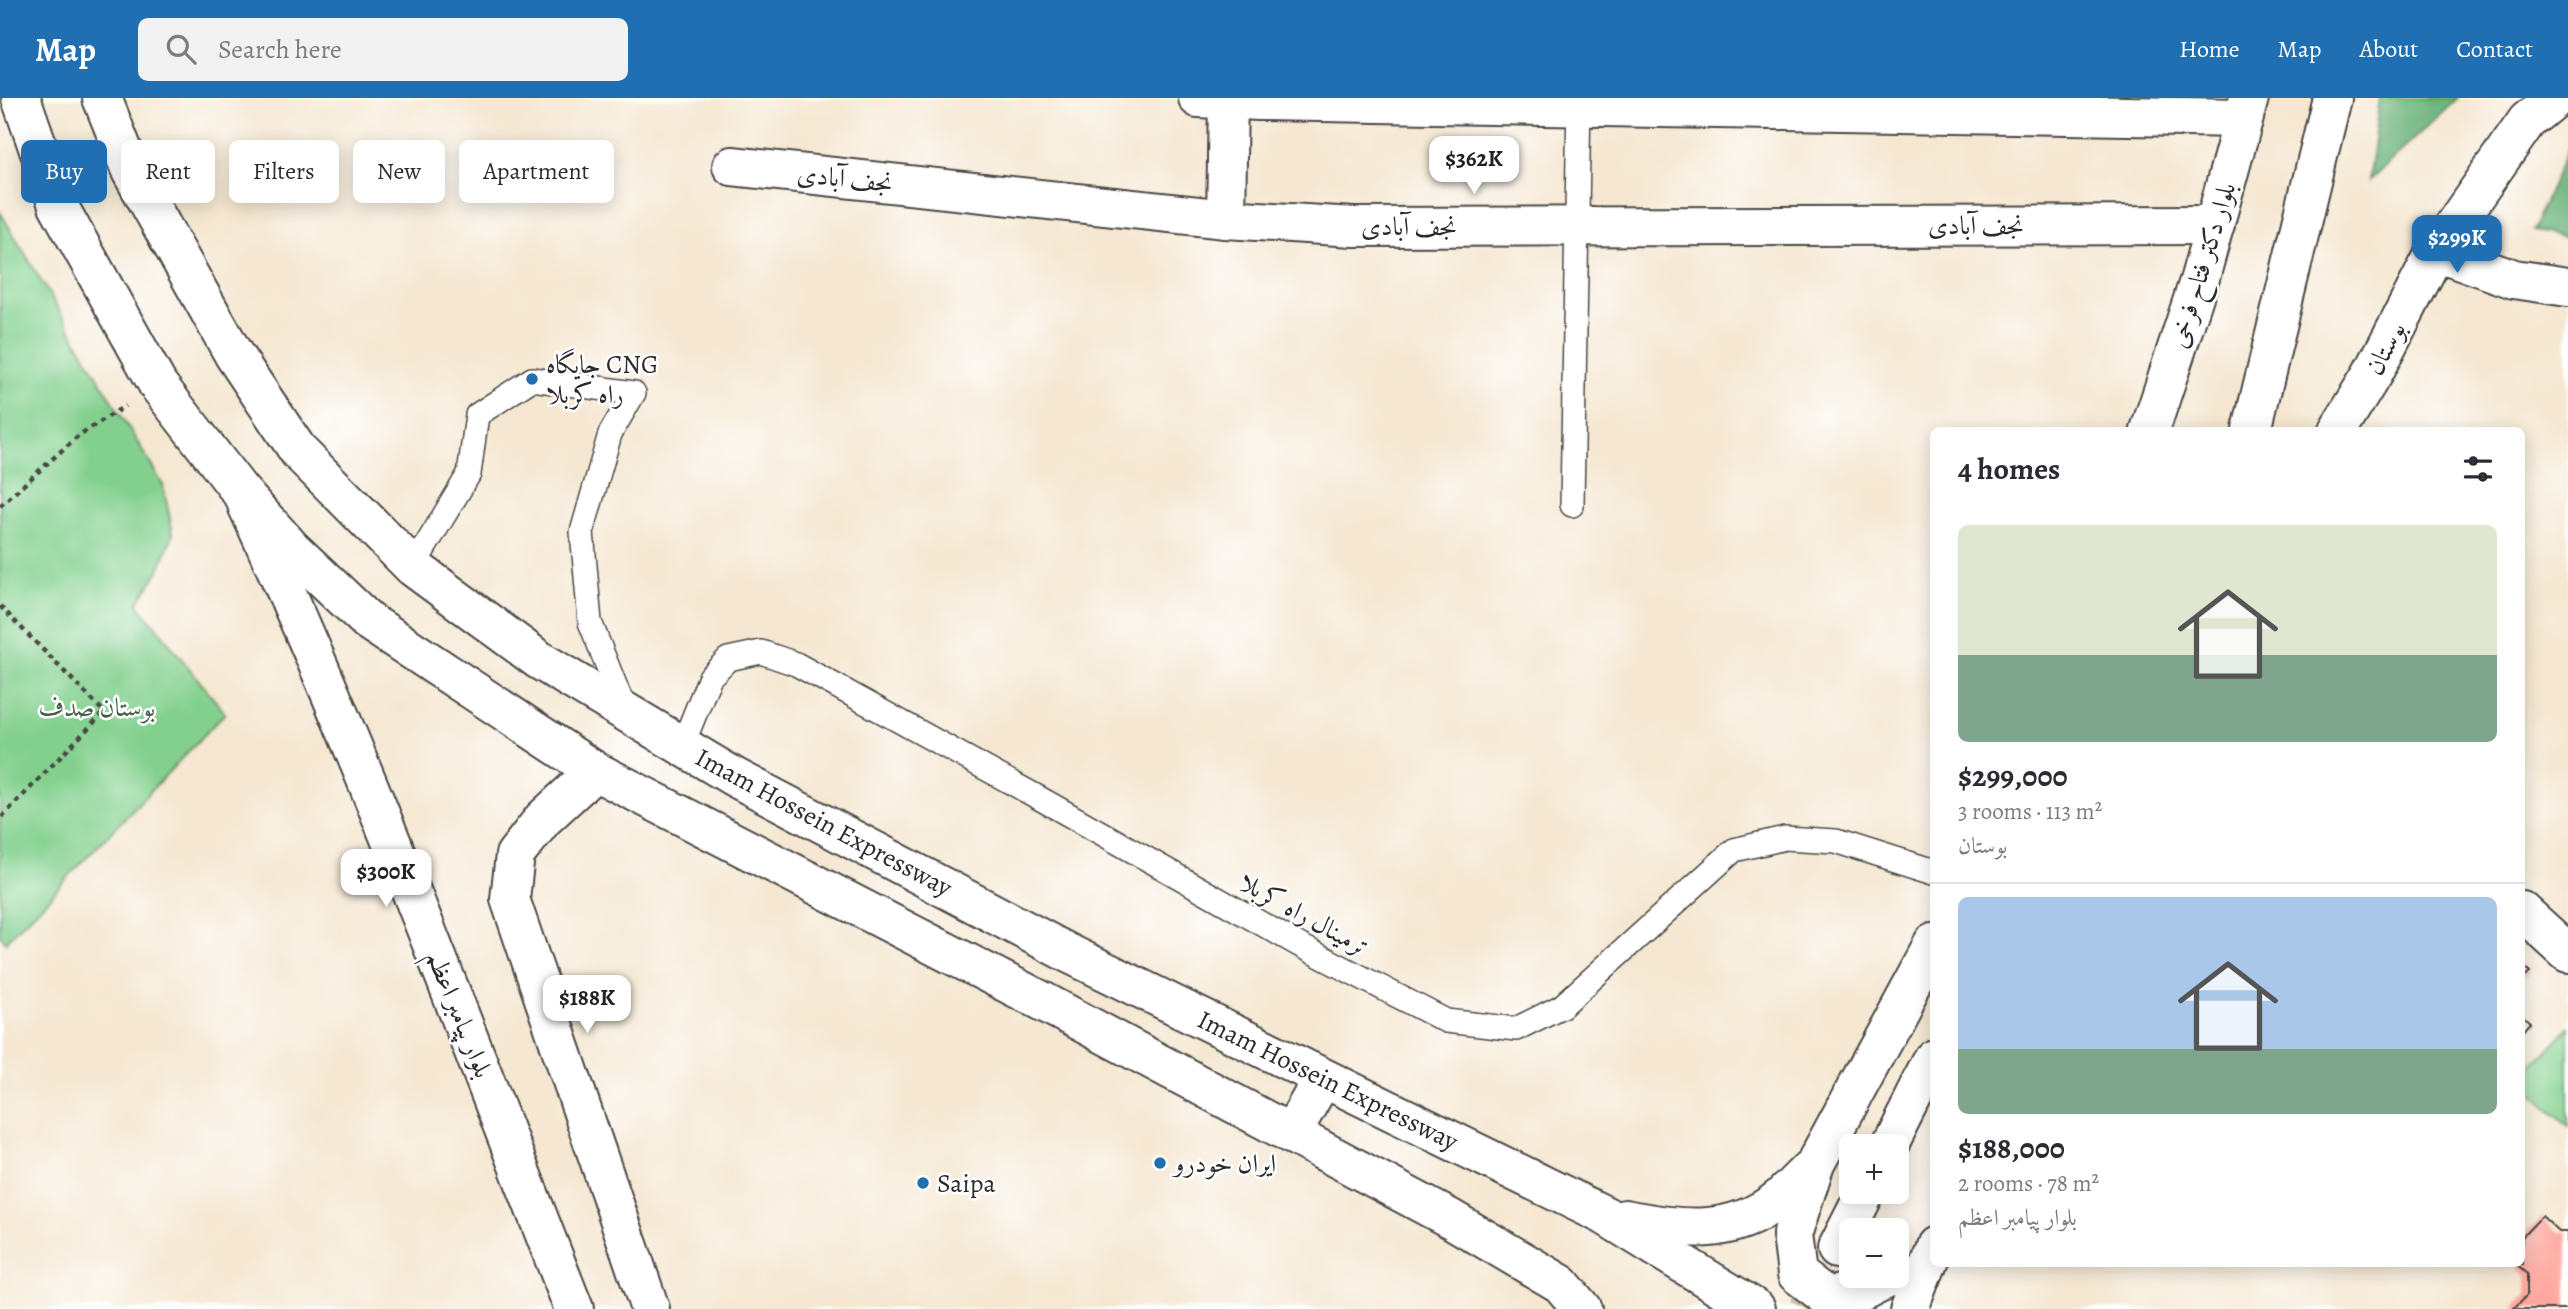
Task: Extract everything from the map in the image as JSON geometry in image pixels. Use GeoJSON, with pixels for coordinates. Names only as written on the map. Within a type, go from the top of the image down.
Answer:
{"type":"FeatureCollection","features":[{"type":"Feature","properties":{"kind":"main road"},"geometry":{"type":"LineString","coordinates":[[21,98],[58,205],[158,385],[240,491],[291,548],[368,621],[596,771],[1042,1001],[1451,1219],[1561,1284],[1582,1309]]}},
{"type":"Feature","properties":{"kind":"main road","name":"Imam Hossein Expressway"},"geometry":{"type":"LineString","coordinates":[[102,98],[131,171],[234,355],[299,452],[413,567],[539,660],[734,777],[1070,954],[1604,1216],[1749,1307]]}},
{"type":"Feature","properties":{"kind":"main road"},"geometry":{"type":"LineString","coordinates":[[2253,427],[2332,98]]}},
{"type":"Feature","properties":{"kind":"main road","name":"بوستان"},"geometry":{"type":"LineString","coordinates":[[2340,427],[2373,373],[2436,251],[2527,121],[2555,98]]}},
{"type":"Feature","properties":{"kind":"main road"},"geometry":{"type":"LineString","coordinates":[[1226,219],[1218,99],[2246,108]]}},
{"type":"Feature","properties":{"kind":"main road","name":"بلوار دکتر فتاح فرخی"},"geometry":{"type":"LineString","coordinates":[[2151,427],[2200,278],[2246,108]]}},
{"type":"Feature","properties":{"kind":"main road","name":"نجف آبادی"},"geometry":{"type":"LineString","coordinates":[[732,166],[1226,219],[1354,227],[2215,225]]}},
{"type":"Feature","properties":{"kind":"main road"},"geometry":{"type":"LineString","coordinates":[[2436,251],[2514,279],[2568,287]]}},
{"type":"Feature","properties":{"kind":"main road"},"geometry":{"type":"LineString","coordinates":[[2177,427],[2200,278]]}},
{"type":"Feature","properties":{"kind":"main road","name":"بلوار پیامبر اعظم"},"geometry":{"type":"LineString","coordinates":[[240,491],[295,609],[463,1017],[574,1309]]}},
{"type":"Feature","properties":{"kind":"main road"},"geometry":{"type":"LineString","coordinates":[[596,771],[543,819],[515,855],[510,900],[650,1309]]}},
{"type":"Feature","properties":{"kind":"main road"},"geometry":{"type":"LineString","coordinates":[[2525,914],[2568,953]]}},
{"type":"Feature","properties":{"kind":"main road"},"geometry":{"type":"LineString","coordinates":[[1865,1288],[1857,1292],[1826,1296],[1797,1274],[1792,1235],[1815,1164],[1930,952]]}},
{"type":"Feature","properties":{"kind":"main road"},"geometry":{"type":"LineString","coordinates":[[1895,1134],[1930,1065]]}},
{"type":"Feature","properties":{"kind":"main road"},"geometry":{"type":"LineString","coordinates":[[1291,1134],[1323,1077]]}},
{"type":"Feature","properties":{"kind":"main road"},"geometry":{"type":"LineString","coordinates":[[1604,1216],[1684,1229],[1732,1223],[1778,1199],[1815,1164]]}},
{"type":"Feature","properties":{"kind":"main road"},"geometry":{"type":"LineString","coordinates":[[1837,1249],[1860,1204]]}},
{"type":"Feature","properties":{"kind":"main road"},"geometry":{"type":"LineString","coordinates":[[1909,1256],[1930,1234]]}},
{"type":"Feature","properties":{"kind":"main road"},"geometry":{"type":"LineString","coordinates":[[1910,1309],[1930,1256]]}},
{"type":"Feature","properties":{"kind":"lane"},"geometry":{"type":"LineString","coordinates":[[1572,505],[1579,102]]}},
{"type":"Feature","properties":{"kind":"lane"},"geometry":{"type":"LineString","coordinates":[[413,567],[470,474],[477,415],[532,379],[634,393],[610,434],[582,532],[590,622],[627,713]]}},
{"type":"Feature","properties":{"kind":"lane","name":"ترمینال راه کربلا"},"geometry":{"type":"LineString","coordinates":[[682,746],[710,677],[728,659],[761,652],[785,660],[1041,799],[1301,946],[1446,1021],[1516,1029],[1562,1006],[1734,850],[1784,838],[1836,841],[1930,871]]}},
{"type":"Feature","properties":{"kind":"path"},"geometry":{"type":"LineString","coordinates":[[0,506],[79,435],[158,385]]}},
{"type":"Feature","properties":{"kind":"path"},"geometry":{"type":"LineString","coordinates":[[0,606],[104,712],[0,819]]}},
{"type":"Feature","properties":{"kind":"green space"},"geometry":{"type":"Polygon","coordinates":[[[2380,98],[2458,98],[2368,181],[2380,98]]]}},
{"type":"Feature","properties":{"kind":"green space"},"geometry":{"type":"Polygon","coordinates":[[[2568,148],[2568,237],[2531,231],[2568,148]]]}},
{"type":"Feature","properties":{"kind":"green space","name":"بوستان صدف"},"geometry":{"type":"Polygon","coordinates":[[[0,212],[163,485],[173,534],[158,572],[138,604],[225,713],[6,942],[0,936],[0,212]]]}},
{"type":"Feature","properties":{"kind":"green space"},"geometry":{"type":"Polygon","coordinates":[[[2568,1027],[2568,1126],[2525,1087],[2525,1075],[2568,1027]]]}},
{"type":"Feature","properties":{"kind":"building"},"geometry":{"type":"Polygon","coordinates":[[[2542,1216],[2559,1232],[2568,1232],[2568,1309],[2513,1309],[2527,1295],[2527,1274],[2519,1267],[2525,1267],[2525,1234],[2542,1216]]]}},
{"type":"Feature","properties":{"kind":"tunnel"},"geometry":{"type":"LineString","coordinates":[[1807,1309],[1837,1249]]}},
{"type":"Feature","properties":{"kind":"place","name":"جایگاه CNG راه کربلا"},"geometry":{"type":"Point","coordinates":[532,379]}},
{"type":"Feature","properties":{"kind":"place","name":"ایران خودرو"},"geometry":{"type":"Point","coordinates":[1160,1163]}},
{"type":"Feature","properties":{"kind":"place","name":"Saipa"},"geometry":{"type":"Point","coordinates":[923,1183]}}]}
